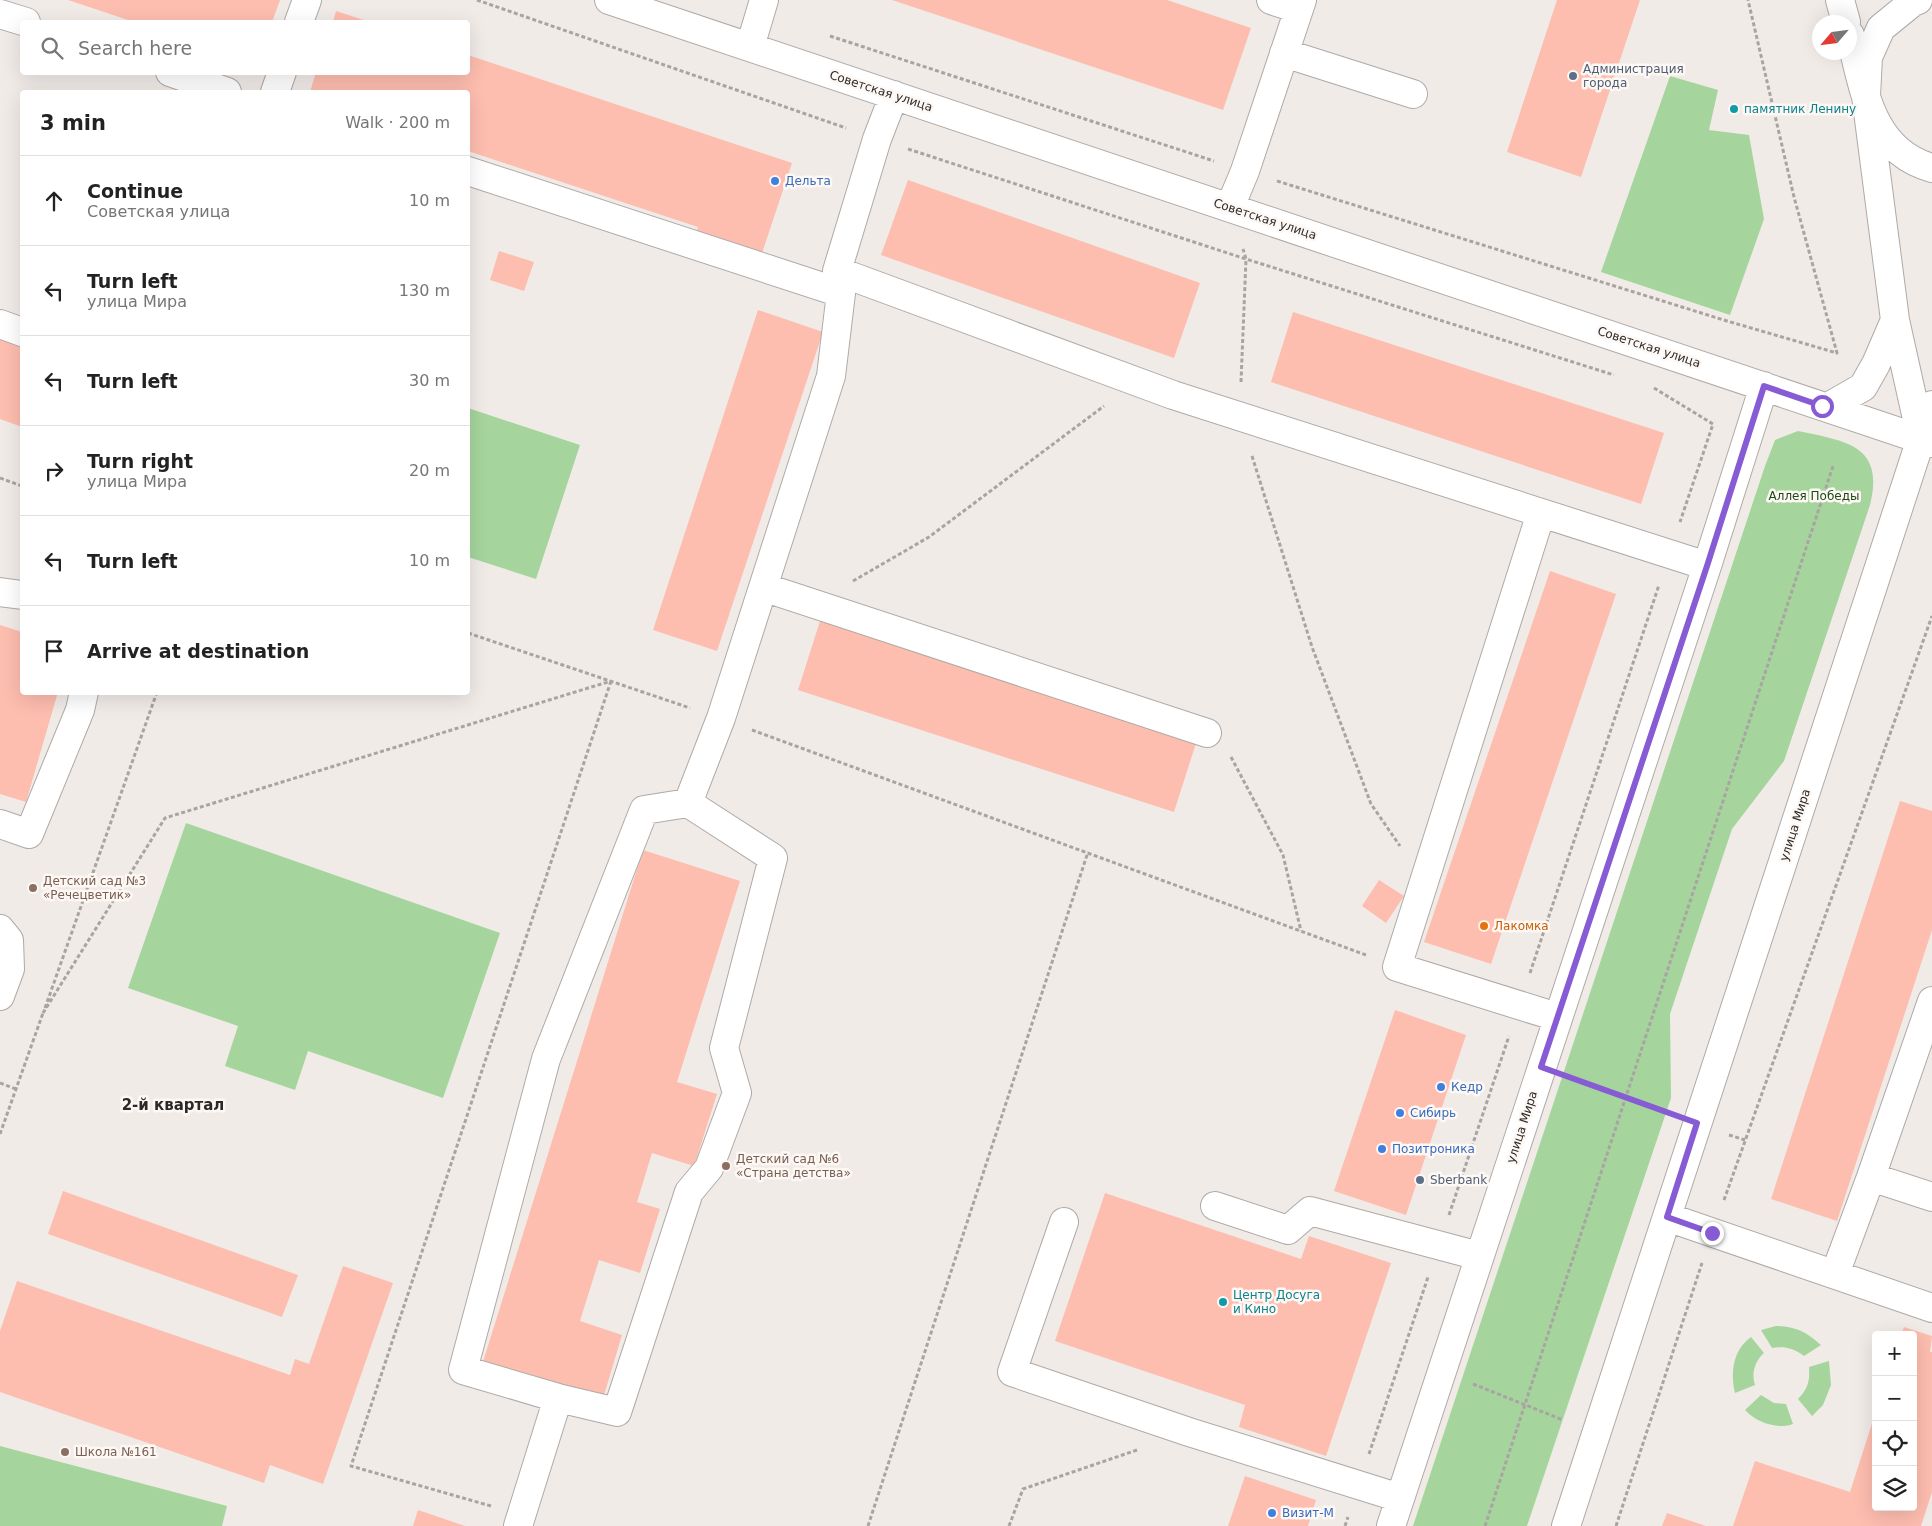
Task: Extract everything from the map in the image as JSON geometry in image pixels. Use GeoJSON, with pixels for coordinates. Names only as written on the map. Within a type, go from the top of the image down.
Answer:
{"type":"FeatureCollection","features":[{"type":"Feature","properties":{"kind":"street"},"geometry":{"type":"LineString","coordinates":[[300,20],[306,0]]}},
{"type":"Feature","properties":{"kind":"street","name":"Советская улица"},"geometry":{"type":"LineString","coordinates":[[609,0],[1926,441]]}},
{"type":"Feature","properties":{"kind":"street"},"geometry":{"type":"LineString","coordinates":[[750,47],[764,0]]}},
{"type":"Feature","properties":{"kind":"street"},"geometry":{"type":"LineString","coordinates":[[1230,208],[1300,5],[1271,0]]}},
{"type":"Feature","properties":{"kind":"street"},"geometry":{"type":"LineString","coordinates":[[1840,0],[1844,15]]}},
{"type":"Feature","properties":{"kind":"street"},"geometry":{"type":"LineString","coordinates":[[1918,0],[1882,28],[1868,57],[1866,96],[1896,320],[1926,441]]}},
{"type":"Feature","properties":{"kind":"street"},"geometry":{"type":"LineString","coordinates":[[0,14],[20,20]]}},
{"type":"Feature","properties":{"kind":"street"},"geometry":{"type":"LineString","coordinates":[[1284,53],[1413,94]]}},
{"type":"Feature","properties":{"kind":"street"},"geometry":{"type":"LineString","coordinates":[[1857,60],[1866,96],[1877,126],[1892,146],[1918,164],[1932,168]]}},
{"type":"Feature","properties":{"kind":"street"},"geometry":{"type":"LineString","coordinates":[[179,75],[221,90]]}},
{"type":"Feature","properties":{"kind":"street"},"geometry":{"type":"LineString","coordinates":[[276,90],[281,75]]}},
{"type":"Feature","properties":{"kind":"street"},"geometry":{"type":"LineString","coordinates":[[688,803],[721,718],[831,376],[839,282],[877,139],[894,95]]}},
{"type":"Feature","properties":{"kind":"street"},"geometry":{"type":"LineString","coordinates":[[470,172],[839,282],[1239,417],[1707,566]]}},
{"type":"Feature","properties":{"kind":"street"},"geometry":{"type":"LineString","coordinates":[[1828,407],[1863,387],[1896,320]]}},
{"type":"Feature","properties":{"kind":"street"},"geometry":{"type":"LineString","coordinates":[[0,324],[20,331]]}},
{"type":"Feature","properties":{"kind":"street","name":"улица Мира"},"geometry":{"type":"LineString","coordinates":[[1391,1526],[1707,566],[1764,386]]}},
{"type":"Feature","properties":{"kind":"street","name":"улица Мира"},"geometry":{"type":"LineString","coordinates":[[1566,1526],[1697,1123],[1926,441],[1932,405]]}},
{"type":"Feature","properties":{"kind":"street"},"geometry":{"type":"LineString","coordinates":[[1541,513],[1397,967],[1557,1017]]}},
{"type":"Feature","properties":{"kind":"street"},"geometry":{"type":"LineString","coordinates":[[763,587],[1207,733]]}},
{"type":"Feature","properties":{"kind":"street"},"geometry":{"type":"LineString","coordinates":[[0,592],[20,595]]}},
{"type":"Feature","properties":{"kind":"street"},"geometry":{"type":"LineString","coordinates":[[0,824],[29,834],[80,710],[83,695]]}},
{"type":"Feature","properties":{"kind":"street"},"geometry":{"type":"LineString","coordinates":[[688,803],[773,858],[724,1048],[737,1092],[709,1168],[689,1192],[616,1412],[558,1398],[463,1370],[546,1059],[644,810],[688,803]]}},
{"type":"Feature","properties":{"kind":"street"},"geometry":{"type":"LineString","coordinates":[[0,929],[9,940],[10,968],[0,996]]}},
{"type":"Feature","properties":{"kind":"street"},"geometry":{"type":"LineString","coordinates":[[1835,1274],[1932,1001]]}},
{"type":"Feature","properties":{"kind":"street"},"geometry":{"type":"LineString","coordinates":[[1871,1177],[1932,1197]]}},
{"type":"Feature","properties":{"kind":"street"},"geometry":{"type":"LineString","coordinates":[[1215,1206],[1288,1230],[1310,1211],[1479,1256]]}},
{"type":"Feature","properties":{"kind":"street"},"geometry":{"type":"LineString","coordinates":[[1667,1217],[1932,1308]]}},
{"type":"Feature","properties":{"kind":"street"},"geometry":{"type":"LineString","coordinates":[[1064,1222],[1012,1372],[1189,1432],[1400,1498]]}},
{"type":"Feature","properties":{"kind":"street"},"geometry":{"type":"LineString","coordinates":[[520,1520],[558,1398]]}},
{"type":"Feature","properties":{"kind":"path"},"geometry":{"type":"LineString","coordinates":[[477,0],[877,139],[1246,259],[1615,375]]}},
{"type":"Feature","properties":{"kind":"path"},"geometry":{"type":"LineString","coordinates":[[826,35],[1244,171],[1734,324],[1837,353],[1794,197],[1748,0]]}},
{"type":"Feature","properties":{"kind":"path"},"geometry":{"type":"LineString","coordinates":[[1230,208],[1246,259],[1239,417],[1312,647],[1371,804],[1425,881]]}},
{"type":"Feature","properties":{"kind":"path"},"geometry":{"type":"LineString","coordinates":[[813,604],[929,537],[1136,382]]}},
{"type":"Feature","properties":{"kind":"path"},"geometry":{"type":"LineString","coordinates":[[1653,387],[1713,424]]}},
{"type":"Feature","properties":{"kind":"path"},"geometry":{"type":"LineString","coordinates":[[1485,1526],[1833,466]]}},
{"type":"Feature","properties":{"kind":"path"},"geometry":{"type":"LineString","coordinates":[[0,478],[20,485]]}},
{"type":"Feature","properties":{"kind":"path"},"geometry":{"type":"LineString","coordinates":[[1616,1526],[1712,1233],[1932,616]]}},
{"type":"Feature","properties":{"kind":"path"},"geometry":{"type":"LineString","coordinates":[[470,634],[721,718],[1397,967]]}},
{"type":"Feature","properties":{"kind":"path"},"geometry":{"type":"LineString","coordinates":[[43,1013],[165,818],[611,681]]}},
{"type":"Feature","properties":{"kind":"path"},"geometry":{"type":"LineString","coordinates":[[520,1520],[351,1466],[611,681]]}},
{"type":"Feature","properties":{"kind":"path"},"geometry":{"type":"LineString","coordinates":[[0,1134],[156,695]]}},
{"type":"Feature","properties":{"kind":"path"},"geometry":{"type":"LineString","coordinates":[[1207,733],[1229,753],[1283,855],[1301,931]]}},
{"type":"Feature","properties":{"kind":"path"},"geometry":{"type":"LineString","coordinates":[[868,1526],[1088,852]]}},
{"type":"Feature","properties":{"kind":"path"},"geometry":{"type":"LineString","coordinates":[[1503,1053],[1745,1140]]}},
{"type":"Feature","properties":{"kind":"path"},"geometry":{"type":"LineString","coordinates":[[0,1083],[16,1089]]}},
{"type":"Feature","properties":{"kind":"path"},"geometry":{"type":"LineString","coordinates":[[1471,1383],[1563,1420]]}},
{"type":"Feature","properties":{"kind":"path"},"geometry":{"type":"LineString","coordinates":[[1009,1526],[1022,1488],[1189,1432]]}},
{"type":"Feature","properties":{"kind":"green space"},"geometry":{"type":"Polygon","coordinates":[[[1670,76],[1718,90],[1709,130],[1749,135],[1764,219],[1730,315],[1601,272],[1670,76]]]}},
{"type":"Feature","properties":{"kind":"green space"},"geometry":{"type":"Polygon","coordinates":[[[470,409],[580,445],[536,579],[470,558],[470,409]]]}},
{"type":"Feature","properties":{"kind":"green space","name":"Аллея Победы"},"geometry":{"type":"Polygon","coordinates":[[[1798,431],[1832,438],[1858,449],[1866,458],[1872,470],[1873,485],[1870,505],[1784,761],[1732,829],[1670,1014],[1671,1098],[1527,1526],[1413,1526],[1765,466],[1775,440],[1798,431]]]}},
{"type":"Feature","properties":{"kind":"green space"},"geometry":{"type":"Polygon","coordinates":[[[186,823],[500,933],[443,1098],[308,1051],[295,1090],[225,1066],[238,1026],[128,988],[186,823]]]}},
{"type":"Feature","properties":{"kind":"green space"},"geometry":{"type":"Polygon","coordinates":[[[1776,1326],[1789,1327],[1800,1331],[1821,1345],[1804,1356],[1789,1348],[1772,1348],[1761,1330],[1776,1326]]]}},
{"type":"Feature","properties":{"kind":"green space"},"geometry":{"type":"Polygon","coordinates":[[[1751,1337],[1764,1353],[1758,1360],[1755,1368],[1753,1376],[1755,1385],[1735,1393],[1734,1362],[1740,1348],[1751,1337]]]}},
{"type":"Feature","properties":{"kind":"green space"},"geometry":{"type":"Polygon","coordinates":[[[1829,1361],[1831,1385],[1823,1405],[1812,1416],[1798,1399],[1808,1384],[1809,1367],[1829,1361]]]}},
{"type":"Feature","properties":{"kind":"green space"},"geometry":{"type":"Polygon","coordinates":[[[1761,1395],[1774,1403],[1786,1404],[1793,1424],[1780,1426],[1767,1424],[1745,1410],[1761,1395]]]}},
{"type":"Feature","properties":{"kind":"green space"},"geometry":{"type":"Polygon","coordinates":[[[0,1446],[227,1506],[222,1526],[0,1526],[0,1446]]]}},
{"type":"Feature","properties":{"kind":"building"},"geometry":{"type":"Polygon","coordinates":[[[68,0],[280,0],[273,20],[128,20],[68,0]]]}},
{"type":"Feature","properties":{"kind":"building"},"geometry":{"type":"Polygon","coordinates":[[[892,0],[1167,0],[1251,28],[1223,110],[892,0]]]}},
{"type":"Feature","properties":{"kind":"building","name":"Администрация города"},"geometry":{"type":"Polygon","coordinates":[[[1557,0],[1640,0],[1581,177],[1507,152],[1557,0]]]}},
{"type":"Feature","properties":{"kind":"building"},"geometry":{"type":"Polygon","coordinates":[[[336,11],[364,20],[334,20],[336,11]]]}},
{"type":"Feature","properties":{"kind":"building"},"geometry":{"type":"Polygon","coordinates":[[[470,56],[792,163],[756,271],[691,249],[698,227],[470,152],[470,90],[311,90],[315,75],[470,75],[470,56]]]}},
{"type":"Feature","properties":{"kind":"building"},"geometry":{"type":"Polygon","coordinates":[[[908,180],[1200,283],[1174,358],[881,255],[908,180]]]}},
{"type":"Feature","properties":{"kind":"building"},"geometry":{"type":"Polygon","coordinates":[[[499,251],[534,262],[524,291],[490,280],[499,251]]]}},
{"type":"Feature","properties":{"kind":"building"},"geometry":{"type":"Polygon","coordinates":[[[758,310],[823,332],[717,651],[653,630],[758,310]]]}},
{"type":"Feature","properties":{"kind":"building"},"geometry":{"type":"Polygon","coordinates":[[[1293,312],[1664,433],[1641,504],[1271,382],[1293,312]]]}},
{"type":"Feature","properties":{"kind":"building"},"geometry":{"type":"Polygon","coordinates":[[[0,338],[20,345],[20,426],[0,419],[0,338]]]}},
{"type":"Feature","properties":{"kind":"building"},"geometry":{"type":"Polygon","coordinates":[[[1550,571],[1616,594],[1491,964],[1424,942],[1550,571]]]}},
{"type":"Feature","properties":{"kind":"building"},"geometry":{"type":"Polygon","coordinates":[[[821,618],[1197,740],[1174,812],[798,690],[821,618]]]}},
{"type":"Feature","properties":{"kind":"building"},"geometry":{"type":"Polygon","coordinates":[[[0,625],[20,631],[20,695],[57,695],[26,802],[0,794],[0,625]]]}},
{"type":"Feature","properties":{"kind":"building"},"geometry":{"type":"Polygon","coordinates":[[[1900,801],[1932,811],[1932,930],[1837,1221],[1771,1199],[1900,801]]]}},
{"type":"Feature","properties":{"kind":"building"},"geometry":{"type":"Polygon","coordinates":[[[643,850],[740,881],[677,1082],[717,1094],[694,1166],[652,1153],[637,1202],[660,1209],[640,1273],[599,1260],[580,1321],[622,1335],[602,1402],[482,1365],[643,850]]]}},
{"type":"Feature","properties":{"kind":"building"},"geometry":{"type":"Polygon","coordinates":[[[1379,880],[1404,896],[1386,923],[1362,906],[1379,880]]]}},
{"type":"Feature","properties":{"kind":"building","name":"Сибирь"},"geometry":{"type":"Polygon","coordinates":[[[1395,1010],[1466,1035],[1406,1215],[1334,1191],[1395,1010]]]}},
{"type":"Feature","properties":{"kind":"building"},"geometry":{"type":"Polygon","coordinates":[[[63,1191],[298,1275],[282,1317],[48,1234],[63,1191]]]}},
{"type":"Feature","properties":{"kind":"building","name":"Центр Досуга и Кино"},"geometry":{"type":"Polygon","coordinates":[[[1105,1193],[1301,1259],[1309,1236],[1391,1263],[1326,1456],[1239,1427],[1245,1405],[1055,1341],[1105,1193]]]}},
{"type":"Feature","properties":{"kind":"building"},"geometry":{"type":"Polygon","coordinates":[[[343,1266],[393,1283],[323,1484],[270,1465],[264,1483],[0,1392],[0,1331],[17,1281],[290,1375],[295,1359],[309,1364],[343,1266]]]}},
{"type":"Feature","properties":{"kind":"building"},"geometry":{"type":"Polygon","coordinates":[[[1904,1327],[1916,1331],[1902,1331],[1904,1327]]]}},
{"type":"Feature","properties":{"kind":"building"},"geometry":{"type":"Polygon","coordinates":[[[1917,1331],[1932,1336],[1930,1352],[1932,1352],[1932,1492],[1921,1526],[1733,1526],[1755,1461],[1850,1492],[1872,1423],[1872,1511],[1917,1511],[1917,1331]]]}},
{"type":"Feature","properties":{"kind":"building","name":"Визит-М"},"geometry":{"type":"Polygon","coordinates":[[[1245,1476],[1316,1500],[1308,1526],[1228,1526],[1245,1476]]]}},
{"type":"Feature","properties":{"kind":"building"},"geometry":{"type":"Polygon","coordinates":[[[418,1510],[465,1526],[413,1526],[418,1510]]]}},
{"type":"Feature","properties":{"kind":"building"},"geometry":{"type":"Polygon","coordinates":[[[1667,1513],[1706,1526],[1662,1526],[1667,1513]]]}},
{"type":"Feature","properties":{"kind":"place","name":"Администрация города"},"geometry":{"type":"Point","coordinates":[1573,76]}},
{"type":"Feature","properties":{"kind":"place","name":"памятник Ленину"},"geometry":{"type":"Point","coordinates":[1734,109]}},
{"type":"Feature","properties":{"kind":"place","name":"Дельта"},"geometry":{"type":"Point","coordinates":[775,181]}},
{"type":"Feature","properties":{"kind":"place","name":"Детский сад №3 «Речецветик»"},"geometry":{"type":"Point","coordinates":[33,888]}},
{"type":"Feature","properties":{"kind":"place","name":"Лакомка"},"geometry":{"type":"Point","coordinates":[1484,926]}},
{"type":"Feature","properties":{"kind":"place","name":"Кедр"},"geometry":{"type":"Point","coordinates":[1441,1087]}},
{"type":"Feature","properties":{"kind":"place","name":"Сибирь"},"geometry":{"type":"Point","coordinates":[1400,1113]}},
{"type":"Feature","properties":{"kind":"place","name":"Позитроника"},"geometry":{"type":"Point","coordinates":[1382,1149]}},
{"type":"Feature","properties":{"kind":"place","name":"Детский сад №6 «Страна детства»"},"geometry":{"type":"Point","coordinates":[726,1166]}},
{"type":"Feature","properties":{"kind":"place","name":"Sberbank"},"geometry":{"type":"Point","coordinates":[1420,1180]}},
{"type":"Feature","properties":{"kind":"place","name":"Центр Досуга и Кино"},"geometry":{"type":"Point","coordinates":[1223,1302]}},
{"type":"Feature","properties":{"kind":"place","name":"Школа №161"},"geometry":{"type":"Point","coordinates":[65,1452]}},
{"type":"Feature","properties":{"kind":"place","name":"Визит-М"},"geometry":{"type":"Point","coordinates":[1272,1513]}},
{"type":"Feature","properties":{"kind":"district","name":"2-й квартал"},"geometry":{"type":"Point","coordinates":[173,1105]}},
{"type":"Feature","properties":{"kind":"route"},"geometry":{"type":"LineString","coordinates":[[1712,1233],[1667,1217],[1697,1123],[1541,1067],[1707,566],[1764,386],[1822,406]]}}]}
